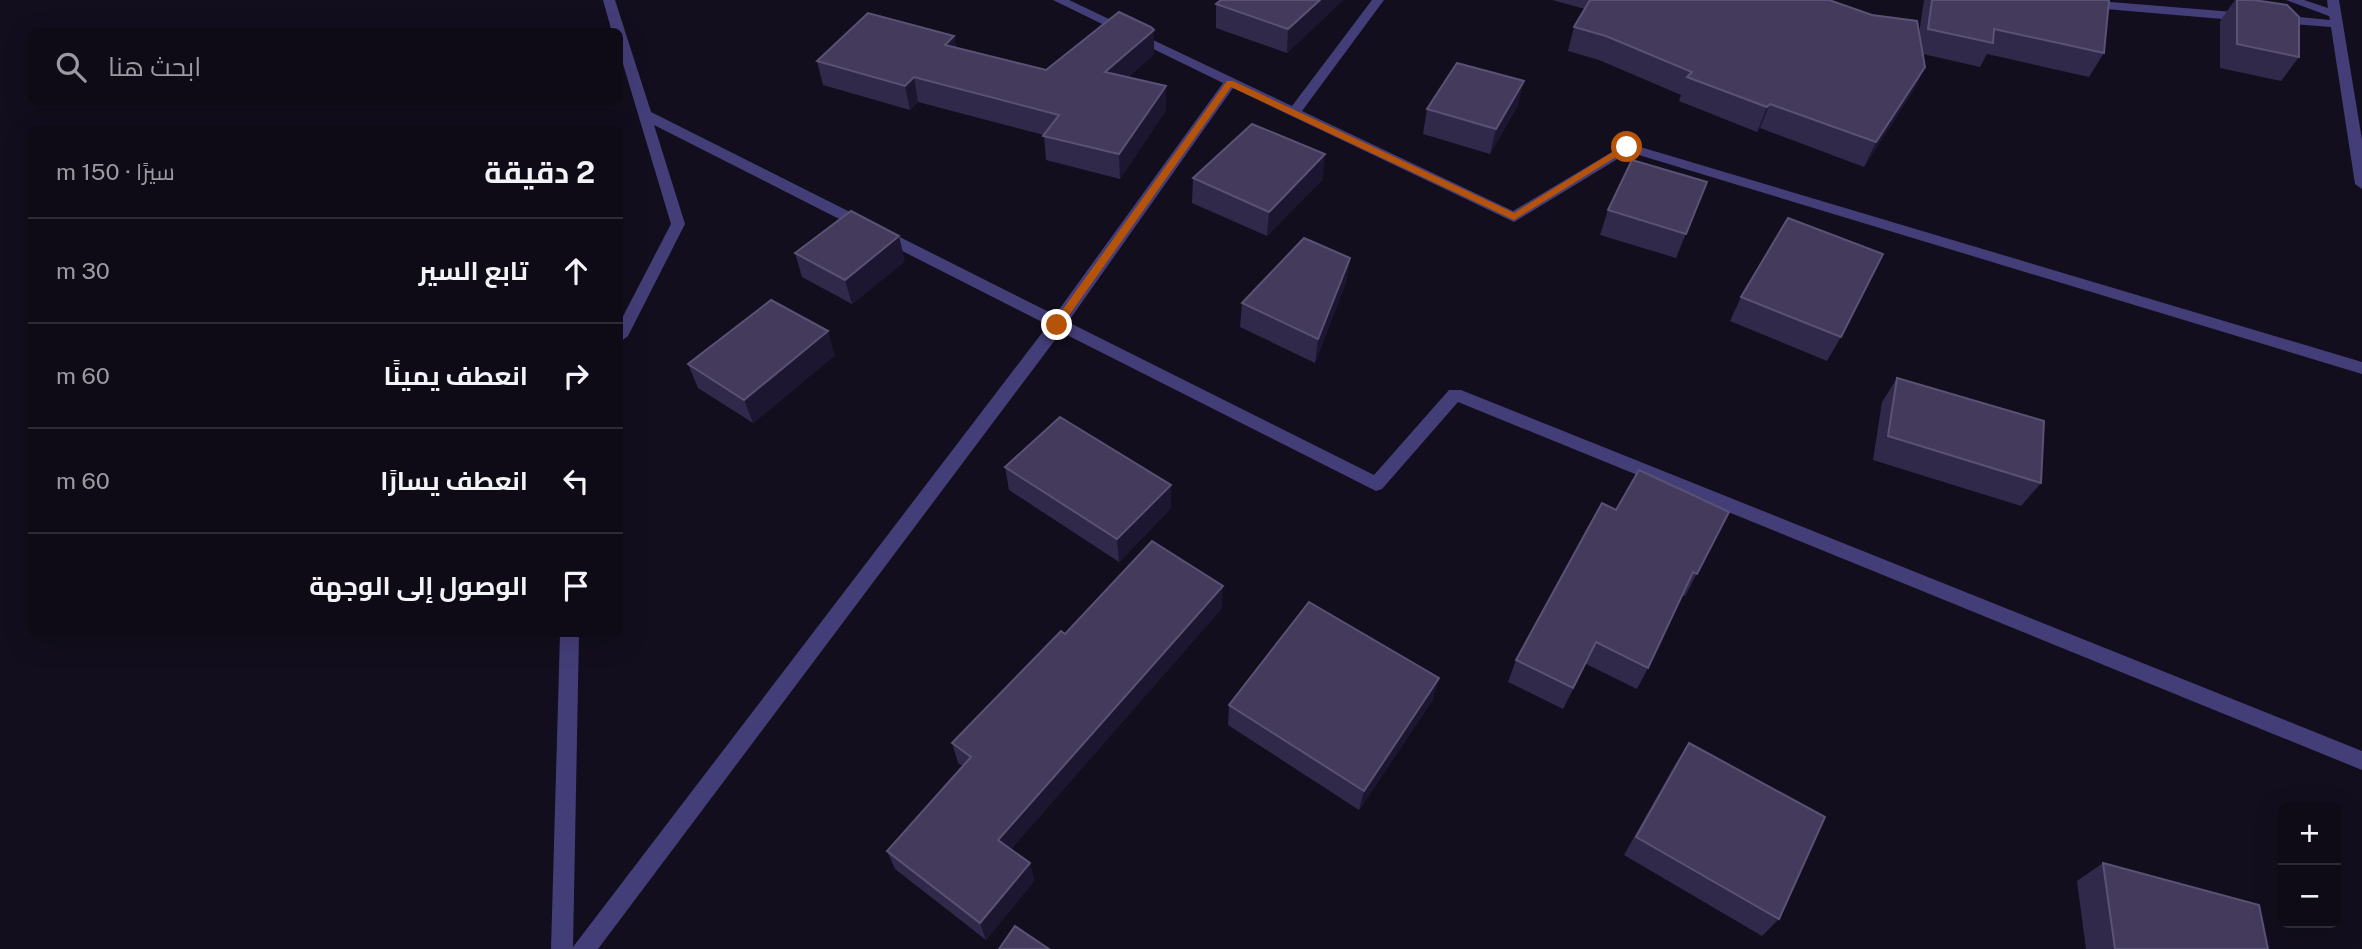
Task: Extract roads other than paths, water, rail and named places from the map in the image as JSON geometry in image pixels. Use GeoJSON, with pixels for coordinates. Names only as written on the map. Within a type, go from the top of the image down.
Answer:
{"type":"FeatureCollection","features":[{"type":"Feature","properties":{"kind":"street"},"geometry":{"type":"LineString","coordinates":[[609,0],[617,28]]}},
{"type":"Feature","properties":{"kind":"street"},"geometry":{"type":"LineString","coordinates":[[1059,0],[1514,217],[1627,147],[2362,368]]}},
{"type":"Feature","properties":{"kind":"street"},"geometry":{"type":"LineString","coordinates":[[1294,113],[1378,0]]}},
{"type":"Feature","properties":{"kind":"street"},"geometry":{"type":"LineString","coordinates":[[2292,0],[2335,13]]}},
{"type":"Feature","properties":{"kind":"street"},"geometry":{"type":"LineString","coordinates":[[2075,3],[2254,17]]}},
{"type":"Feature","properties":{"kind":"street"},"geometry":{"type":"LineString","coordinates":[[2268,18],[2335,13]]}},
{"type":"Feature","properties":{"kind":"street"},"geometry":{"type":"LineString","coordinates":[[2335,13],[2362,184]]}},
{"type":"Feature","properties":{"kind":"street"},"geometry":{"type":"LineString","coordinates":[[623,46],[678,224],[623,330]]}},
{"type":"Feature","properties":{"kind":"street"},"geometry":{"type":"LineString","coordinates":[[584,949],[1057,325],[1230,83]]}},
{"type":"Feature","properties":{"kind":"street"},"geometry":{"type":"LineString","coordinates":[[645,115],[1376,484],[1455,394],[2362,761]]}},
{"type":"Feature","properties":{"kind":"street"},"geometry":{"type":"LineString","coordinates":[[562,949],[569,637]]}}]}
